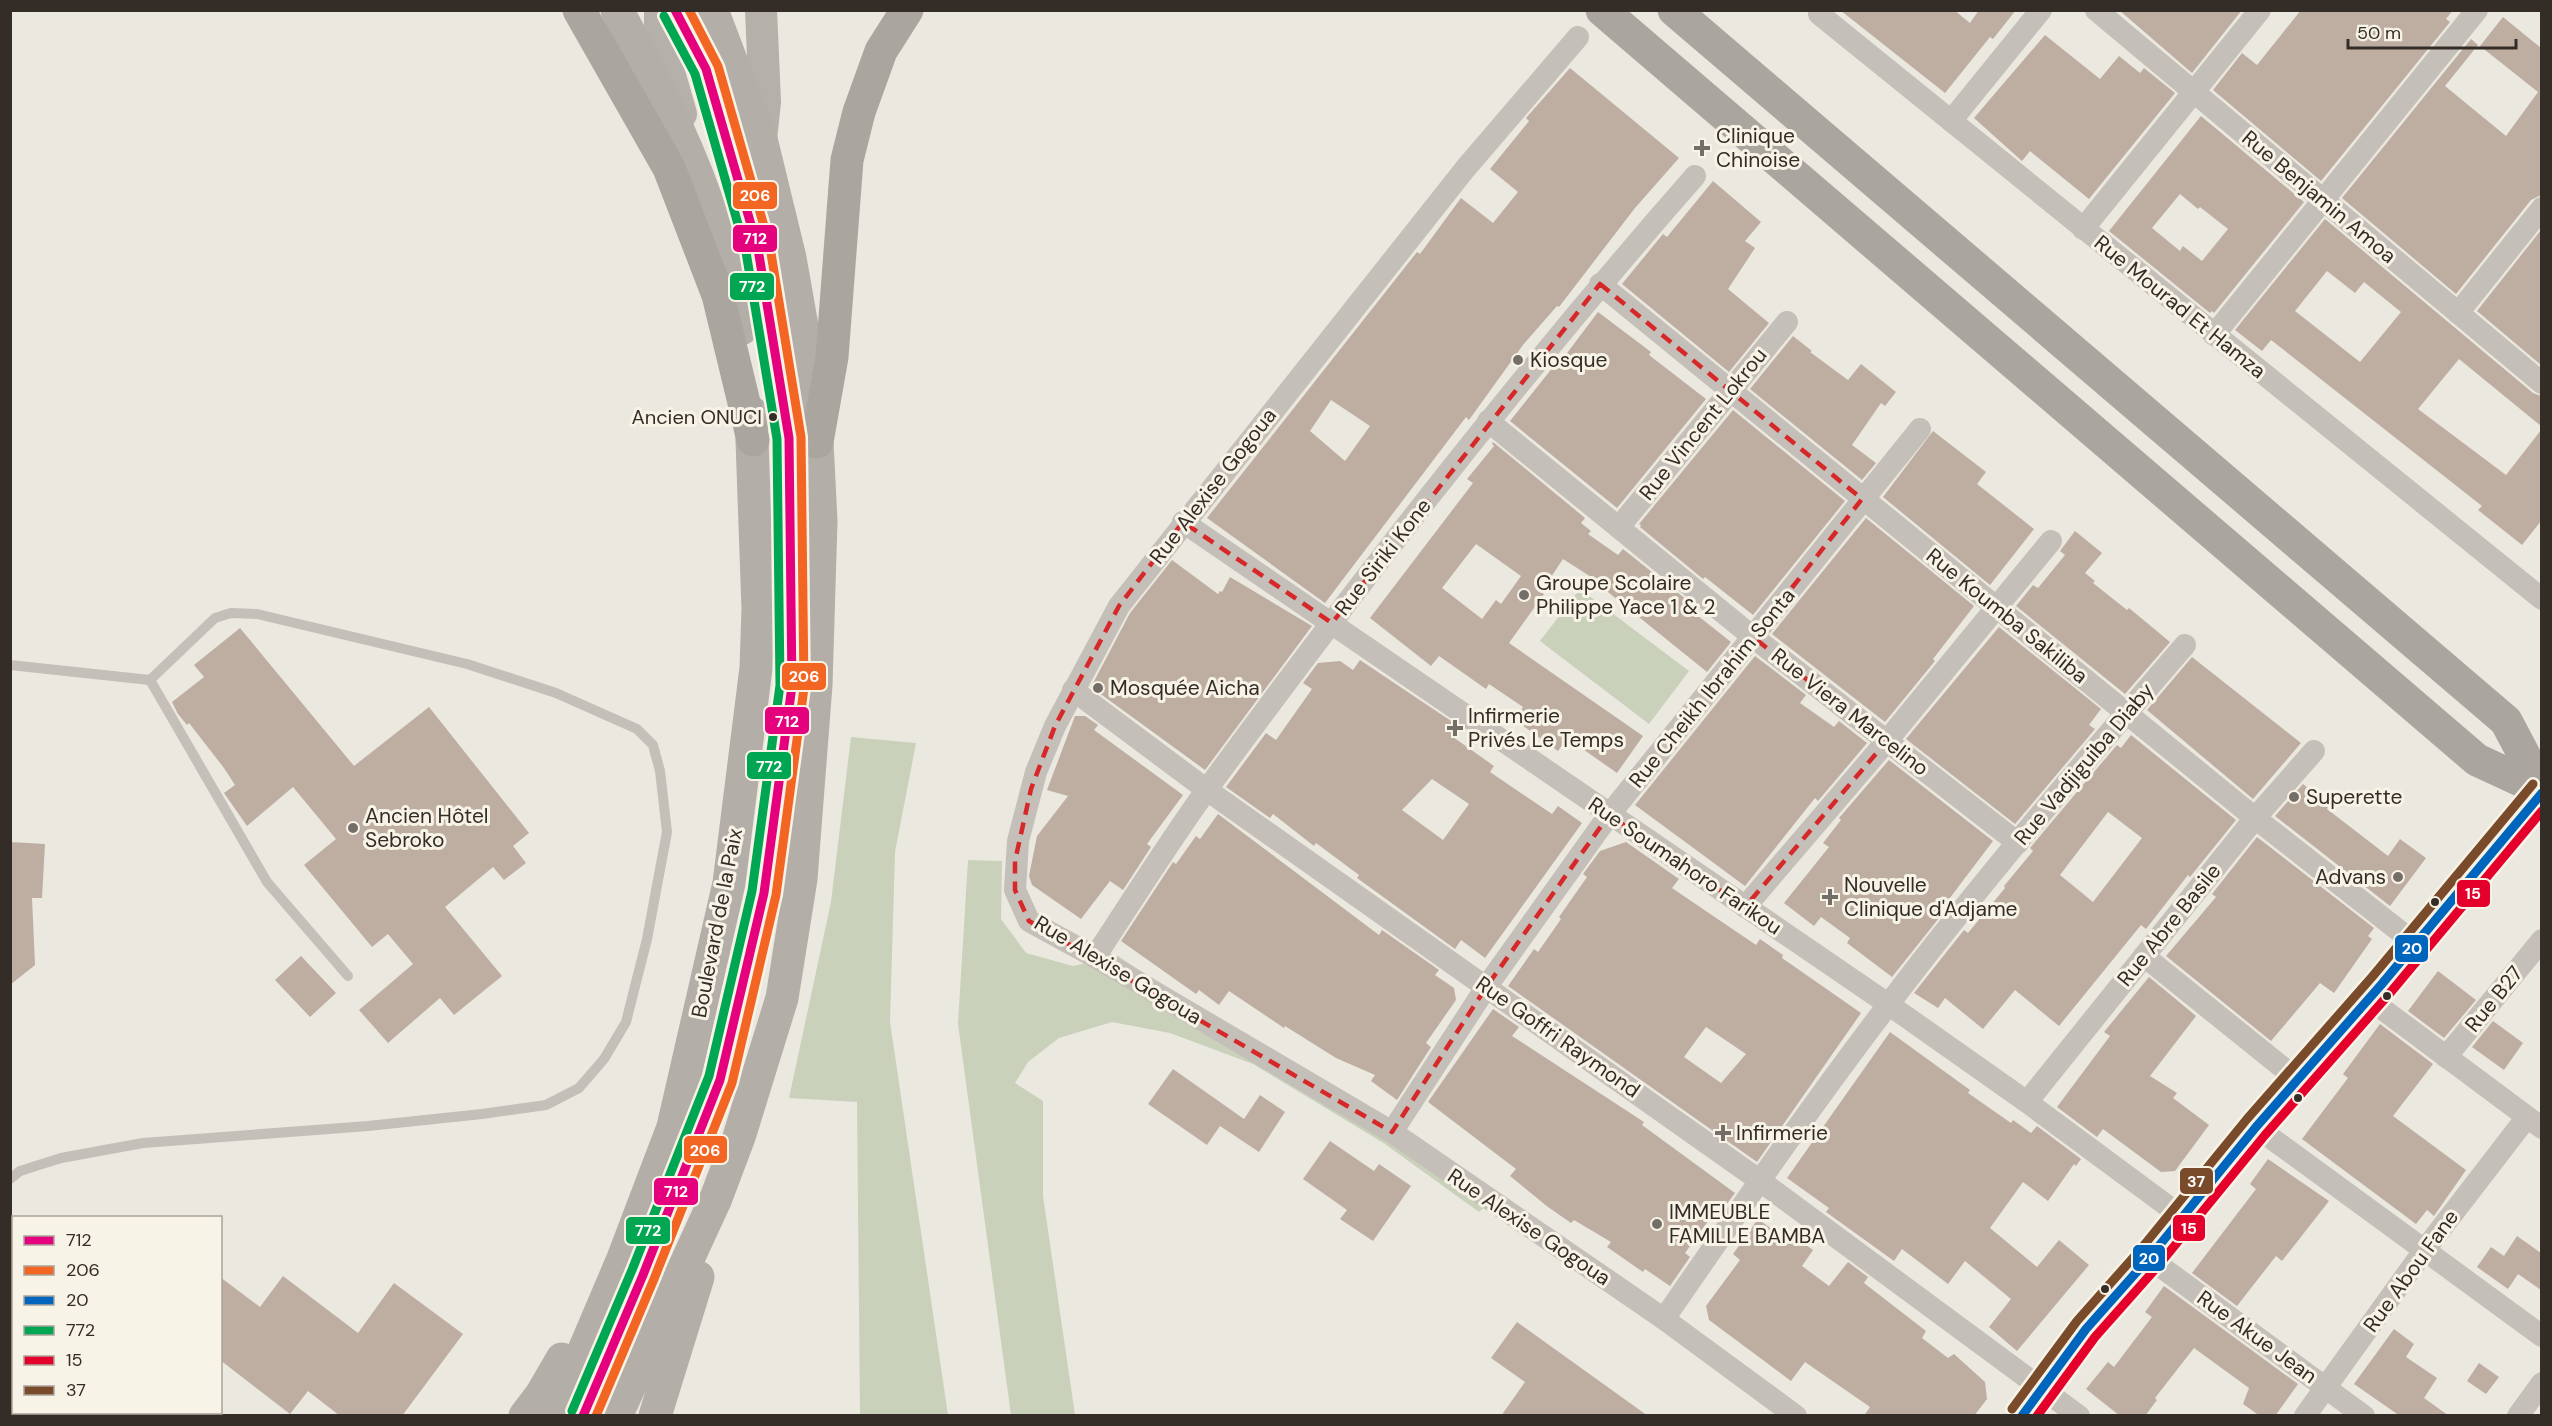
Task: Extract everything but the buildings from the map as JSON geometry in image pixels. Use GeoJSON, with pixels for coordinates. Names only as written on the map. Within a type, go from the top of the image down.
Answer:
{"type":"FeatureCollection","features":[{"type":"Feature","properties":{"kind":"highway"},"geometry":{"type":"LineString","coordinates":[[579,10],[669,168],[718,295],[753,440]]}},
{"type":"Feature","properties":{"kind":"highway"},"geometry":{"type":"LineString","coordinates":[[803,440],[832,357],[848,160],[859,112],[882,51],[907,10]]}},
{"type":"Feature","properties":{"kind":"highway"},"geometry":{"type":"LineString","coordinates":[[1602,10],[2477,760],[2541,790]]}},
{"type":"Feature","properties":{"kind":"highway"},"geometry":{"type":"LineString","coordinates":[[1674,10],[2506,721],[2541,790]]}},
{"type":"Feature","properties":{"kind":"main road","name":"Boulevard de la Paix"},"geometry":{"type":"LineString","coordinates":[[617,10],[664,98],[705,196]]}},
{"type":"Feature","properties":{"kind":"main road","name":"Boulevard de la Paix"},"geometry":{"type":"LineString","coordinates":[[556,1416],[622,1261],[673,1127],[729,883],[756,668],[758,609],[753,440],[747,356],[730,277],[660,41],[660,10]]}},
{"type":"Feature","properties":{"kind":"main road","name":"Boulevard de la Paix"},"geometry":{"type":"LineString","coordinates":[[616,1416],[716,1198],[742,1127],[782,999],[801,879],[816,685],[821,521],[803,440],[797,296],[761,139],[712,10]]}},
{"type":"Feature","properties":{"kind":"main road"},"geometry":{"type":"LineString","coordinates":[[761,139],[765,102],[762,10]]}},
{"type":"Feature","properties":{"kind":"main road"},"geometry":{"type":"LineString","coordinates":[[2022,1416],[2086,1329],[2149,1258],[2256,1127],[2416,944],[2541,790]]}},
{"type":"Feature","properties":{"kind":"main road"},"geometry":{"type":"LineString","coordinates":[[655,1416],[692,1299],[716,1198]]}},
{"type":"Feature","properties":{"kind":"main road"},"geometry":{"type":"LineString","coordinates":[[525,1416],[541,1395],[622,1261]]}},
{"type":"Feature","properties":{"kind":"street"},"geometry":{"type":"LineString","coordinates":[[1951,121],[2041,10]]}},
{"type":"Feature","properties":{"kind":"street","name":"Rue Benjamin Amoa"},"geometry":{"type":"LineString","coordinates":[[2096,10],[2541,383]]}},
{"type":"Feature","properties":{"kind":"street"},"geometry":{"type":"LineString","coordinates":[[2083,228],[2260,10]]}},
{"type":"Feature","properties":{"kind":"street"},"geometry":{"type":"LineString","coordinates":[[2214,335],[2477,10]]}},
{"type":"Feature","properties":{"kind":"street","name":"Rue Mourad Et Hamza"},"geometry":{"type":"LineString","coordinates":[[1820,12],[1951,121],[2541,599]]}},
{"type":"Feature","properties":{"kind":"street","name":"Rue Alexise Gogoua"},"geometry":{"type":"LineString","coordinates":[[1578,37],[1465,169],[1119,606],[1054,726],[1031,789],[1018,841],[1015,890],[1029,921],[1095,957],[1392,1132],[1664,1319],[1796,1416]]}},
{"type":"Feature","properties":{"kind":"street","name":"Rue Siriki Kone"},"geometry":{"type":"LineString","coordinates":[[1095,957],[1207,790],[1332,624],[1488,421],[1600,284],[1695,176]]}},
{"type":"Feature","properties":{"kind":"street"},"geometry":{"type":"LineString","coordinates":[[2458,313],[2541,208]]}},
{"type":"Feature","properties":{"kind":"street","name":"Rue Koumba Sakiliba"},"geometry":{"type":"LineString","coordinates":[[1600,284],[1862,500],[2127,712],[2255,818],[2416,944]]}},
{"type":"Feature","properties":{"kind":"street","name":"Rue Vincent Lokrou"},"geometry":{"type":"LineString","coordinates":[[1619,527],[1787,322]]}},
{"type":"Feature","properties":{"kind":"street","name":"Rue Viera Marcelino"},"geometry":{"type":"LineString","coordinates":[[1488,421],[1754,637],[2018,843]]}},
{"type":"Feature","properties":{"kind":"street","name":"Rue Cheikh Ibrahim Sonta"},"geometry":{"type":"LineString","coordinates":[[1392,1132],[1487,986],[1609,815],[1920,429]]}},
{"type":"Feature","properties":{"kind":"street","name":"Rue Soumahoro Farikou"},"geometry":{"type":"LineString","coordinates":[[1184,522],[1888,1004],[2027,1102],[2181,1216]]}},
{"type":"Feature","properties":{"kind":"street"},"geometry":{"type":"LineString","coordinates":[[1745,907],[2051,541]]}},
{"type":"Feature","properties":{"kind":"street","name":"Rue Vadjiguiba Diaby"},"geometry":{"type":"LineString","coordinates":[[1664,1319],[1759,1180],[1888,1004],[2018,843],[2185,645]]}},
{"type":"Feature","properties":{"kind":"street","name":"Rue Goffri Raymond"},"geometry":{"type":"LineString","coordinates":[[1073,690],[1207,790],[1759,1180],[2079,1416]]}},
{"type":"Feature","properties":{"kind":"street","name":"Rue Abre Basile"},"geometry":{"type":"LineString","coordinates":[[2027,1102],[2255,818],[2314,751]]}},
{"type":"Feature","properties":{"kind":"street","name":"Rue B27"},"geometry":{"type":"LineString","coordinates":[[2446,1057],[2541,940]]}},
{"type":"Feature","properties":{"kind":"street"},"geometry":{"type":"LineString","coordinates":[[2144,956],[2298,1080]]}},
{"type":"Feature","properties":{"kind":"street"},"geometry":{"type":"LineString","coordinates":[[2369,999],[2529,1124]]}},
{"type":"Feature","properties":{"kind":"street","name":"Rue Abou Fane"},"geometry":{"type":"LineString","coordinates":[[2305,1416],[2423,1252],[2529,1124]]}},
{"type":"Feature","properties":{"kind":"street"},"geometry":{"type":"LineString","coordinates":[[2256,1127],[2423,1252],[2541,1336]]}},
{"type":"Feature","properties":{"kind":"street","name":"Rue Akue Jean"},"geometry":{"type":"LineString","coordinates":[[2149,1258],[2364,1416]]}},
{"type":"Feature","properties":{"kind":"street"},"geometry":{"type":"LineString","coordinates":[[2518,1416],[2541,1383]]}},
{"type":"Feature","properties":{"kind":"lane","name":"Boulevard de la Paix"},"geometry":{"type":"LineString","coordinates":[[583,1416],[643,1275],[720,1080],[764,892],[792,686],[803,440],[758,249],[706,69],[675,10]]}},
{"type":"Feature","properties":{"kind":"lane"},"geometry":{"type":"LineString","coordinates":[[695,10],[706,69]]}},
{"type":"Feature","properties":{"kind":"lane"},"geometry":{"type":"LineString","coordinates":[[10,665],[150,680],[215,618],[231,614],[257,614],[466,664],[556,693],[637,729],[653,745],[660,771],[667,832],[647,939],[626,1022],[604,1059],[579,1088],[546,1105],[482,1114],[368,1126],[144,1143],[61,1158],[20,1171],[10,1179]]}},
{"type":"Feature","properties":{"kind":"lane"},"geometry":{"type":"LineString","coordinates":[[150,680],[267,882],[348,976]]}},
{"type":"Feature","properties":{"kind":"highlighted area"},"geometry":{"type":"Polygon","coordinates":[[[1600,284],[1862,499],[1753,637],[1886,742],[1745,907],[1609,815],[1487,986],[1392,1132],[1029,921],[1015,890],[1015,861],[1031,789],[1055,726],[1119,606],[1183,522],[1332,623],[1600,284]]]}},
{"type":"Feature","properties":{"kind":"green space"},"geometry":{"type":"Polygon","coordinates":[[[1580,589],[1689,671],[1649,724],[1540,641],[1580,589]]]}},
{"type":"Feature","properties":{"kind":"green space"},"geometry":{"type":"Polygon","coordinates":[[[851,737],[916,743],[895,852],[890,1022],[948,1415],[860,1415],[857,1102],[789,1098],[831,902],[851,737]]]}},
{"type":"Feature","properties":{"kind":"green space"},"geometry":{"type":"Polygon","coordinates":[[[968,860],[1002,861],[1001,919],[1026,953],[1073,966],[1118,956],[1490,1202],[1479,1212],[1385,1144],[1253,1064],[1170,1033],[1112,1022],[1059,1038],[1028,1062],[1015,1083],[1043,1101],[1043,1196],[1075,1415],[1011,1415],[958,1024],[968,860]]]}},
{"type":"Feature","properties":{"kind":"transit line","name":"712"},"geometry":{"type":"LineString","coordinates":[[583,1416],[643,1275],[720,1080],[764,893],[792,686],[789,438],[758,249],[706,69],[675,10]]}},
{"type":"Feature","properties":{"kind":"transit line","name":"206"},"geometry":{"type":"LineString","coordinates":[[596,1416],[654,1279],[732,1083],[776,895],[804,688],[801,437],[770,247],[718,66],[689,10]]}},
{"type":"Feature","properties":{"kind":"transit line","name":"772"},"geometry":{"type":"LineString","coordinates":[[572,1411],[632,1270],[709,1076],[752,891],[780,685],[777,439],[746,252],[695,74],[664,16]]}},
{"type":"Feature","properties":{"kind":"transit line","name":"37"},"geometry":{"type":"LineString","coordinates":[[2012,1409],[2077,1321],[2140,1250],[2247,1119],[2372,977],[2533,784]]}},
{"type":"Feature","properties":{"kind":"transit line","name":"20"},"geometry":{"type":"LineString","coordinates":[[2022,1416],[2086,1329],[2149,1258],[2256,1127],[2381,985],[2542,793]]}},
{"type":"Feature","properties":{"kind":"transit line","name":"15"},"geometry":{"type":"LineString","coordinates":[[2037,1416],[2095,1337],[2158,1266],[2265,1135],[2390,993],[2542,811]]}},
{"type":"Feature","properties":{"kind":"place","name":"Clinique Chinoise"},"geometry":{"type":"Point","coordinates":[1702,148]}},
{"type":"Feature","properties":{"kind":"place","name":"Kiosque"},"geometry":{"type":"Point","coordinates":[1518,360]}},
{"type":"Feature","properties":{"kind":"place","name":"Ancien ONUCI"},"geometry":{"type":"Point","coordinates":[773,417]}},
{"type":"Feature","properties":{"kind":"place","name":"Groupe Scolaire Philippe Yace 1 & 2"},"geometry":{"type":"Point","coordinates":[1524,595]}},
{"type":"Feature","properties":{"kind":"place","name":"Mosquée Aicha"},"geometry":{"type":"Point","coordinates":[1098,688]}},
{"type":"Feature","properties":{"kind":"place","name":"Infirmerie Privés Le Temps"},"geometry":{"type":"Point","coordinates":[1455,728]}},
{"type":"Feature","properties":{"kind":"place","name":"Superette"},"geometry":{"type":"Point","coordinates":[2294,797]}},
{"type":"Feature","properties":{"kind":"place","name":"Ancien Hôtel Sebroko"},"geometry":{"type":"Point","coordinates":[353,828]}},
{"type":"Feature","properties":{"kind":"place","name":"Advans"},"geometry":{"type":"Point","coordinates":[2398,877]}},
{"type":"Feature","properties":{"kind":"place","name":"Nouvelle Clinique d'Adjame"},"geometry":{"type":"Point","coordinates":[1830,897]}},
{"type":"Feature","properties":{"kind":"place","name":"Infirmerie"},"geometry":{"type":"Point","coordinates":[1723,1133]}},
{"type":"Feature","properties":{"kind":"place","name":"IMMEUBLE FAMILLE BAMBA"},"geometry":{"type":"Point","coordinates":[1657,1224]}}]}
